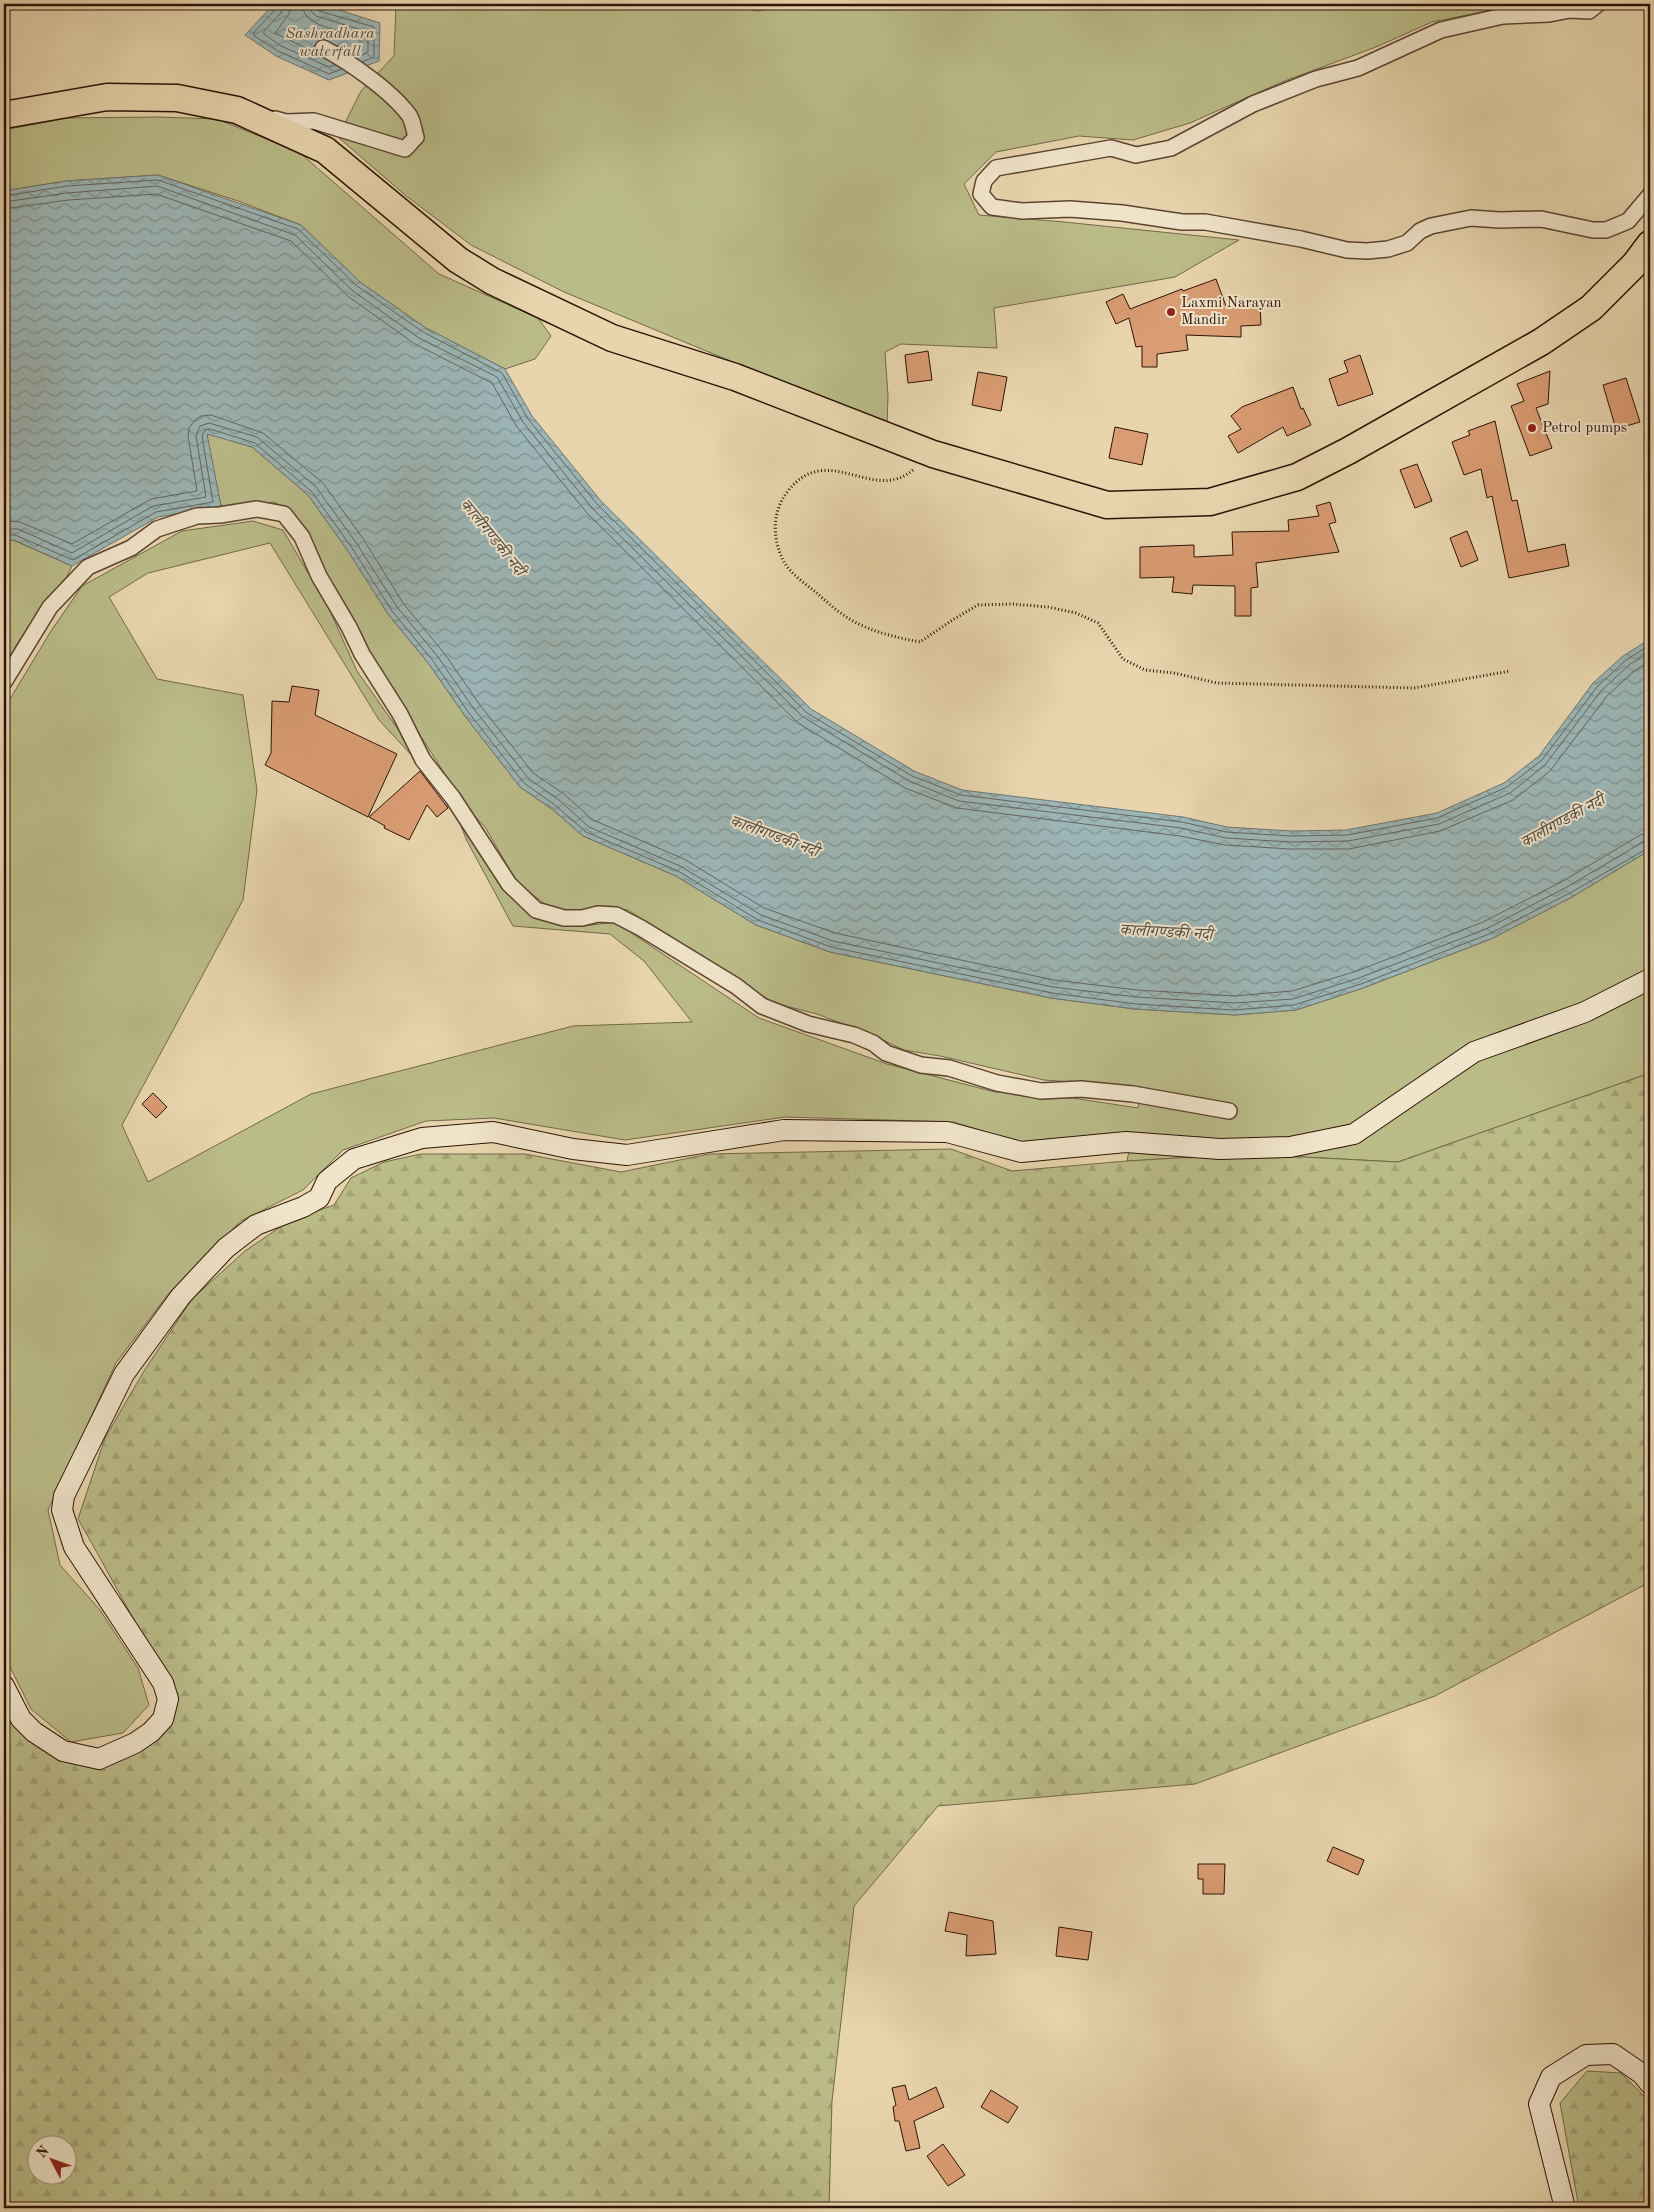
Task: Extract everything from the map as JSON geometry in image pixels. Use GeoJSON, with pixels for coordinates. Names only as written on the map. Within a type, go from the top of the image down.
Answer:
{"type":"FeatureCollection","features":[{"type":"Feature","properties":{"kind":"highway"},"geometry":{"type":"LineString","coordinates":[[4,115],[107,97],[176,98],[237,110],[325,150],[458,260],[492,281],[612,338],[735,377],[933,454],[1107,505],[1210,502],[1297,477],[1348,451],[1540,342],[1591,308],[1635,264],[1650,244]]}},
{"type":"Feature","properties":{"kind":"street"},"geometry":{"type":"LineString","coordinates":[[1598,4],[1589,10],[1503,16],[1441,30],[1358,68],[1316,79],[1253,104],[1199,130],[1171,148],[1136,155],[1111,148],[996,168],[984,181],[981,194],[992,207],[1022,211],[1070,209],[1122,212],[1182,222],[1205,222],[1301,239],[1347,250],[1367,251],[1388,249],[1407,243],[1420,231],[1431,226],[1471,218],[1500,220],[1541,219],[1594,230],[1606,230],[1628,221],[1650,195]]}},
{"type":"Feature","properties":{"kind":"street"},"geometry":{"type":"LineString","coordinates":[[237,110],[286,122],[314,121],[405,149],[416,138],[410,116],[390,96],[338,56],[323,48]]}},
{"type":"Feature","properties":{"kind":"street"},"geometry":{"type":"LineString","coordinates":[[4,682],[50,607],[88,567],[131,548],[157,529],[197,516],[220,515],[257,509],[284,514],[302,537],[319,576],[349,627],[362,654],[400,714],[423,760],[453,798],[509,884],[536,910],[564,918],[582,918],[598,914],[616,915],[641,928],[736,986],[762,1006],[808,1024],[854,1035],[873,1043],[886,1052],[921,1065],[949,1068],[997,1083],[1041,1091],[1081,1089],[1133,1094],[1228,1111]]}},
{"type":"Feature","properties":{"kind":"street"},"geometry":{"type":"LineString","coordinates":[[4,1686],[21,1719],[34,1732],[62,1751],[99,1759],[136,1743],[151,1732],[163,1718],[168,1699],[163,1683],[74,1547],[62,1510],[64,1496],[124,1374],[181,1296],[226,1248],[256,1225],[302,1207],[319,1198],[327,1181],[354,1159],[422,1138],[493,1132],[573,1149],[627,1155],[784,1130],[947,1132],[1022,1152],[1126,1142],[1220,1149],[1290,1147],[1354,1134],[1474,1052],[1585,1012],[1650,978]]}},
{"type":"Feature","properties":{"kind":"street"},"geometry":{"type":"LineString","coordinates":[[1565,2208],[1539,2104],[1550,2077],[1586,2055],[1613,2054],[1642,2074],[1650,2084]]}},
{"type":"Feature","properties":{"kind":"path"},"geometry":{"type":"LineString","coordinates":[[933,454],[903,478],[886,482],[846,472],[820,470],[804,476],[787,492],[775,517],[775,538],[783,560],[797,577],[833,607],[860,625],[894,637],[920,642],[954,618],[978,606],[1012,604],[1048,607],[1076,613],[1098,623],[1123,659],[1145,670],[1174,673],[1217,683],[1414,688],[1510,671]]}},
{"type":"Feature","properties":{"kind":"green space"},"geometry":{"type":"Polygon","coordinates":[[[396,4],[724,4],[758,11],[788,4],[1540,4],[1487,11],[1432,22],[1376,47],[1282,82],[1190,123],[1133,140],[1079,136],[996,152],[964,184],[979,215],[1239,240],[1175,277],[994,308],[997,348],[901,344],[885,352],[888,396],[887,426],[564,292],[471,245],[405,195],[338,137],[361,91],[394,56],[396,4]]]}},
{"type":"Feature","properties":{"kind":"green space"},"geometry":{"type":"Polygon","coordinates":[[[158,117],[217,119],[299,152],[439,274],[538,318],[551,336],[535,359],[505,369],[426,328],[360,282],[301,225],[238,201],[158,175],[66,181],[4,191],[4,130],[66,118],[158,117]]]}},
{"type":"Feature","properties":{"kind":"green space"},"geometry":{"type":"Polygon","coordinates":[[[206,433],[252,447],[308,495],[348,551],[388,614],[429,664],[465,716],[520,787],[552,809],[583,836],[676,876],[756,925],[830,952],[1051,998],[1135,1009],[1235,1015],[1296,1010],[1363,988],[1491,939],[1572,897],[1650,850],[1650,1073],[1398,1162],[1246,1154],[1127,1161],[1132,1136],[1026,1144],[954,1122],[785,1117],[625,1140],[494,1118],[426,1121],[343,1150],[303,1190],[241,1221],[169,1293],[116,1363],[48,1510],[60,1565],[100,1610],[138,1668],[149,1705],[123,1733],[71,1742],[31,1709],[4,1655],[4,704],[10,699],[51,631],[82,586],[182,531],[253,521],[283,530],[329,609],[357,671],[421,762],[452,800],[507,887],[535,915],[584,926],[615,922],[759,1018],[887,1064],[995,1092],[1073,1098],[1138,1108],[1142,1087],[1044,1080],[940,1056],[904,1050],[870,1034],[817,1014],[774,1003],[628,910],[603,906],[582,910],[552,910],[517,882],[485,827],[466,807],[381,674],[292,512],[274,502],[221,506],[206,433]],[[270,543],[148,573],[109,597],[157,679],[243,695],[257,790],[243,900],[122,1125],[148,1182],[311,1094],[573,1026],[692,1022],[644,961],[610,934],[513,926],[467,841],[451,801],[379,720],[270,543]]]}},
{"type":"Feature","properties":{"kind":"green space"},"geometry":{"type":"Polygon","coordinates":[[[4,540],[13,540],[72,566],[65,580],[22,636],[4,667],[4,540]]]}},
{"type":"Feature","properties":{"kind":"green space"},"geometry":{"type":"Polygon","coordinates":[[[1650,1073],[1650,1582],[1435,1696],[1195,1784],[938,1806],[854,1906],[832,2101],[829,2208],[4,2208],[4,1710],[33,1743],[64,1759],[96,1769],[138,1749],[148,1742],[165,1724],[172,1711],[178,1694],[78,1519],[105,1438],[144,1371],[192,1299],[245,1251],[289,1221],[334,1205],[351,1178],[384,1162],[421,1154],[525,1154],[621,1172],[709,1154],[951,1149],[1012,1171],[1127,1161],[1246,1154],[1398,1162],[1650,1073]]]}},
{"type":"Feature","properties":{"kind":"green space"},"geometry":{"type":"Polygon","coordinates":[[[1587,2071],[1621,2073],[1650,2102],[1650,2208],[1579,2208],[1560,2103],[1587,2071]]]}},
{"type":"Feature","properties":{"kind":"water","name":"Sashradhara waterfall"},"geometry":{"type":"Polygon","coordinates":[[[305,4],[333,8],[380,23],[379,61],[329,80],[276,56],[245,35],[272,6],[305,4]]]}},
{"type":"Feature","properties":{"kind":"water","name":"कालीगण्डकी नदी"},"geometry":{"type":"Polygon","coordinates":[[[158,175],[301,225],[360,282],[426,328],[505,369],[532,416],[601,501],[811,709],[914,771],[962,790],[1183,817],[1227,827],[1291,831],[1346,830],[1437,813],[1504,783],[1539,756],[1593,683],[1623,656],[1650,639],[1650,850],[1572,897],[1491,939],[1363,988],[1296,1010],[1235,1015],[1135,1009],[1051,998],[830,952],[756,925],[676,876],[583,836],[552,809],[520,787],[465,716],[429,664],[388,614],[348,551],[308,495],[252,447],[207,434],[221,506],[158,517],[72,566],[14,540],[4,540],[4,191],[66,181],[158,175]]]}},
{"type":"Feature","properties":{"kind":"building"},"geometry":{"type":"Polygon","coordinates":[[[1216,279],[1226,306],[1260,303],[1261,325],[1241,326],[1241,337],[1186,335],[1188,350],[1157,354],[1157,367],[1142,367],[1142,346],[1136,347],[1129,318],[1116,324],[1106,302],[1123,294],[1130,309],[1182,289],[1183,291],[1216,279]]]}},
{"type":"Feature","properties":{"kind":"building"},"geometry":{"type":"Polygon","coordinates":[[[928,351],[932,380],[908,383],[905,355],[928,351]]]}},
{"type":"Feature","properties":{"kind":"building"},"geometry":{"type":"Polygon","coordinates":[[[1360,355],[1373,394],[1338,406],[1329,379],[1348,372],[1344,361],[1360,355]]]}},
{"type":"Feature","properties":{"kind":"building","name":"Petrol pumps"},"geometry":{"type":"Polygon","coordinates":[[[1550,371],[1548,404],[1536,408],[1552,448],[1530,456],[1511,406],[1524,401],[1517,384],[1550,371]]]}},
{"type":"Feature","properties":{"kind":"building"},"geometry":{"type":"Polygon","coordinates":[[[978,372],[1007,377],[1001,411],[972,405],[978,372]]]}},
{"type":"Feature","properties":{"kind":"building"},"geometry":{"type":"Polygon","coordinates":[[[1626,378],[1640,422],[1616,429],[1603,385],[1626,378]]]}},
{"type":"Feature","properties":{"kind":"building"},"geometry":{"type":"Polygon","coordinates":[[[1293,387],[1301,409],[1303,408],[1311,425],[1287,436],[1283,427],[1238,453],[1228,436],[1241,429],[1231,416],[1242,407],[1293,387]]]}},
{"type":"Feature","properties":{"kind":"building"},"geometry":{"type":"Polygon","coordinates":[[[1495,421],[1512,501],[1517,500],[1528,552],[1565,544],[1569,566],[1509,578],[1492,496],[1487,498],[1481,469],[1464,475],[1452,442],[1470,435],[1468,431],[1495,421]]]}},
{"type":"Feature","properties":{"kind":"building"},"geometry":{"type":"Polygon","coordinates":[[[1115,427],[1148,434],[1142,465],[1109,458],[1115,427]]]}},
{"type":"Feature","properties":{"kind":"building"},"geometry":{"type":"Polygon","coordinates":[[[1417,464],[1432,501],[1415,508],[1400,470],[1417,464]]]}},
{"type":"Feature","properties":{"kind":"building"},"geometry":{"type":"Polygon","coordinates":[[[1330,502],[1336,522],[1329,524],[1339,552],[1256,563],[1258,587],[1251,588],[1251,616],[1235,616],[1235,586],[1193,585],[1192,594],[1172,592],[1174,577],[1140,578],[1140,547],[1194,545],[1194,557],[1233,555],[1232,532],[1289,531],[1288,520],[1319,516],[1316,506],[1330,502]]]}},
{"type":"Feature","properties":{"kind":"building"},"geometry":{"type":"Polygon","coordinates":[[[1467,531],[1478,560],[1461,567],[1450,538],[1467,531]]]}},
{"type":"Feature","properties":{"kind":"building"},"geometry":{"type":"Polygon","coordinates":[[[292,686],[319,690],[315,715],[397,754],[368,817],[265,765],[271,753],[272,701],[289,702],[292,686]]]}},
{"type":"Feature","properties":{"kind":"building"},"geometry":{"type":"Polygon","coordinates":[[[420,771],[448,808],[437,817],[427,805],[409,840],[384,828],[385,826],[369,817],[420,771]]]}},
{"type":"Feature","properties":{"kind":"building"},"geometry":{"type":"Polygon","coordinates":[[[153,1093],[167,1107],[156,1118],[142,1104],[153,1093]]]}},
{"type":"Feature","properties":{"kind":"building"},"geometry":{"type":"Polygon","coordinates":[[[1333,1847],[1364,1860],[1358,1875],[1327,1861],[1333,1847]]]}},
{"type":"Feature","properties":{"kind":"building"},"geometry":{"type":"Polygon","coordinates":[[[1198,1864],[1225,1864],[1224,1894],[1203,1894],[1203,1879],[1198,1879],[1198,1864]]]}},
{"type":"Feature","properties":{"kind":"building"},"geometry":{"type":"Polygon","coordinates":[[[949,1912],[993,1921],[996,1954],[966,1956],[967,1935],[945,1931],[949,1912]]]}},
{"type":"Feature","properties":{"kind":"building"},"geometry":{"type":"Polygon","coordinates":[[[1059,1927],[1092,1932],[1088,1960],[1056,1956],[1059,1927]]]}},
{"type":"Feature","properties":{"kind":"building"},"geometry":{"type":"Polygon","coordinates":[[[905,2085],[909,2100],[936,2087],[944,2107],[914,2121],[920,2148],[906,2151],[899,2121],[895,2121],[893,2107],[896,2105],[892,2088],[905,2085]]]}},
{"type":"Feature","properties":{"kind":"building"},"geometry":{"type":"Polygon","coordinates":[[[991,2090],[1018,2107],[1008,2123],[981,2107],[991,2090]]]}},
{"type":"Feature","properties":{"kind":"building"},"geometry":{"type":"Polygon","coordinates":[[[943,2144],[965,2175],[948,2186],[927,2156],[943,2144]]]}},
{"type":"Feature","properties":{"kind":"place","name":"Laxmi Narayan Mandir"},"geometry":{"type":"Point","coordinates":[1171,312]}},
{"type":"Feature","properties":{"kind":"place","name":"Petrol pumps"},"geometry":{"type":"Point","coordinates":[1532,428]}}]}
